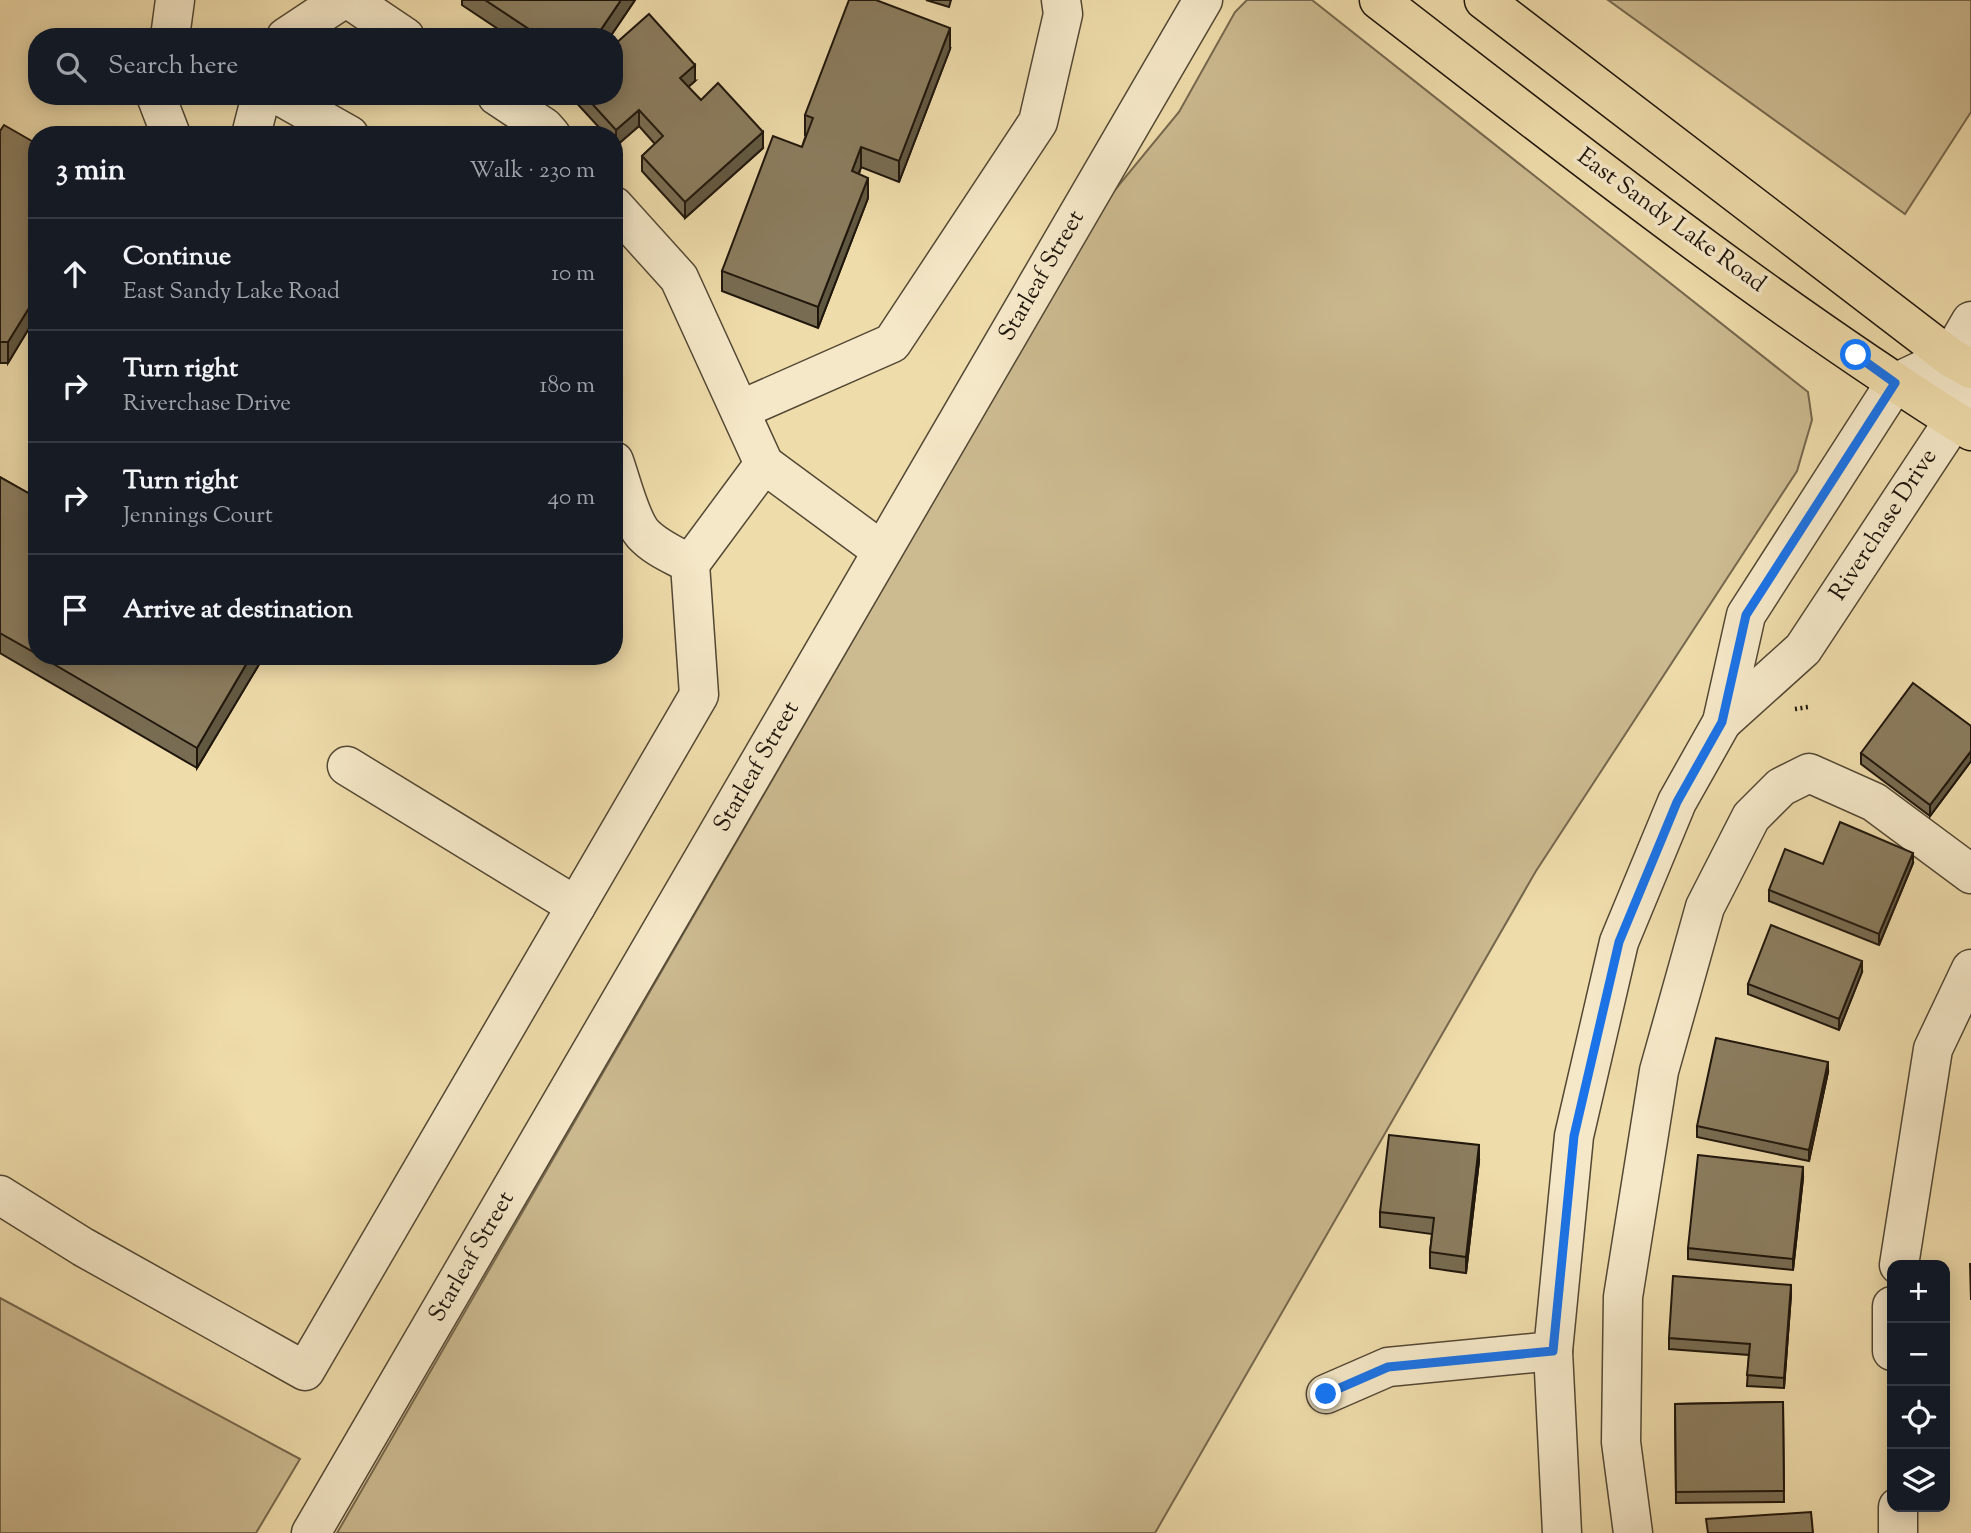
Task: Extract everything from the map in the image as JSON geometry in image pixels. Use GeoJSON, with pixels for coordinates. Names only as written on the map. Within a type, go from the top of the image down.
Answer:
{"type":"FeatureCollection","features":[{"type":"Feature","properties":{"kind":"main road","name":"East Sandy Lake Road"},"geometry":{"type":"LineString","coordinates":[[1379,0],[1605,175],[1895,383],[1962,426]]}},
{"type":"Feature","properties":{"kind":"main road"},"geometry":{"type":"LineString","coordinates":[[1484,0],[1960,363]]}},
{"type":"Feature","properties":{"kind":"street"},"geometry":{"type":"LineString","coordinates":[[171,28],[175,0]]}},
{"type":"Feature","properties":{"kind":"street"},"geometry":{"type":"LineString","coordinates":[[300,28],[342,0]]}},
{"type":"Feature","properties":{"kind":"street"},"geometry":{"type":"LineString","coordinates":[[350,0],[392,28]]}},
{"type":"Feature","properties":{"kind":"street"},"geometry":{"type":"LineString","coordinates":[[740,410],[892,343],[1038,122],[1063,14],[1060,0]]}},
{"type":"Feature","properties":{"kind":"street","name":"Starleaf Street"},"geometry":{"type":"LineString","coordinates":[[311,1533],[1203,0]]}},
{"type":"Feature","properties":{"kind":"street"},"geometry":{"type":"LineString","coordinates":[[159,105],[167,126]]}},
{"type":"Feature","properties":{"kind":"street"},"geometry":{"type":"LineString","coordinates":[[253,126],[259,105]]}},
{"type":"Feature","properties":{"kind":"street"},"geometry":{"type":"LineString","coordinates":[[296,105],[333,126]]}},
{"type":"Feature","properties":{"kind":"street"},"geometry":{"type":"LineString","coordinates":[[511,105],[542,126]]}},
{"type":"Feature","properties":{"kind":"street"},"geometry":{"type":"LineString","coordinates":[[623,216],[679,278],[764,464],[882,551]]}},
{"type":"Feature","properties":{"kind":"street"},"geometry":{"type":"LineString","coordinates":[[1962,426],[1960,363],[1971,321]]}},
{"type":"Feature","properties":{"kind":"street"},"geometry":{"type":"LineString","coordinates":[[1895,383],[1960,363]]}},
{"type":"Feature","properties":{"kind":"street","name":"Riverchase Drive"},"geometry":{"type":"LineString","coordinates":[[1562,1533],[1553,1351],[1574,1136],[1619,942],[1677,802],[1722,722],[1746,615],[1895,383]]}},
{"type":"Feature","properties":{"kind":"street","name":"Riverchase Drive"},"geometry":{"type":"LineString","coordinates":[[1722,722],[1803,649],[1962,426]]}},
{"type":"Feature","properties":{"kind":"street"},"geometry":{"type":"LineString","coordinates":[[0,1195],[83,1247],[305,1371],[699,695],[690,564],[764,464]]}},
{"type":"Feature","properties":{"kind":"street"},"geometry":{"type":"LineString","coordinates":[[623,487],[641,532],[657,547],[690,564]]}},
{"type":"Feature","properties":{"kind":"street"},"geometry":{"type":"LineString","coordinates":[[347,766],[576,906]]}},
{"type":"Feature","properties":{"kind":"street"},"geometry":{"type":"LineString","coordinates":[[1633,1533],[1621,1442],[1623,1297],[1658,1071],[1705,907],[1751,817],[1781,787],[1809,773],[1874,802],[1971,874]]}},
{"type":"Feature","properties":{"kind":"street"},"geometry":{"type":"LineString","coordinates":[[1900,1260],[1933,1049],[1971,969]]}},
{"type":"Feature","properties":{"kind":"street"},"geometry":{"type":"LineString","coordinates":[[1326,1394],[1388,1367],[1553,1351]]}},
{"type":"Feature","properties":{"kind":"street"},"geometry":{"type":"LineString","coordinates":[[1898,1512],[1899,1533]]}},
{"type":"Feature","properties":{"kind":"shaded area"},"geometry":{"type":"Polygon","coordinates":[[[1247,0],[1312,0],[1808,392],[1812,420],[1797,471],[1536,871],[1155,1533],[337,1533],[1109,197],[1179,112],[1235,12],[1247,0]]]}},
{"type":"Feature","properties":{"kind":"shaded area"},"geometry":{"type":"Polygon","coordinates":[[[1608,0],[1971,0],[1971,112],[1905,214],[1608,0]]]}},
{"type":"Feature","properties":{"kind":"shaded area"},"geometry":{"type":"Polygon","coordinates":[[[0,1298],[300,1459],[256,1533],[0,1533],[0,1298]]]}},
{"type":"Feature","properties":{"kind":"building"},"geometry":{"type":"Polygon","coordinates":[[[485,0],[621,0],[602,28],[527,28],[485,0]]]}},
{"type":"Feature","properties":{"kind":"building"},"geometry":{"type":"Polygon","coordinates":[[[849,0],[876,0],[950,28],[899,161],[861,147],[852,171],[868,178],[818,307],[722,271],[773,136],[802,147],[813,118],[805,115],[849,0]]]}},
{"type":"Feature","properties":{"kind":"building"},"geometry":{"type":"Polygon","coordinates":[[[649,14],[695,65],[680,78],[701,100],[718,83],[763,132],[685,202],[642,156],[663,136],[639,110],[621,126],[612,126],[593,105],[623,105],[623,37],[649,14]]]}},
{"type":"Feature","properties":{"kind":"building"},"geometry":{"type":"Polygon","coordinates":[[[4,125],[28,139],[28,310],[8,342],[0,342],[0,131],[4,125]]]}},
{"type":"Feature","properties":{"kind":"building"},"geometry":{"type":"Polygon","coordinates":[[[0,477],[28,493],[28,649],[0,633],[0,477]]]}},
{"type":"Feature","properties":{"kind":"building"},"geometry":{"type":"Polygon","coordinates":[[[55,665],[246,665],[197,748],[55,665]]]}},
{"type":"Feature","properties":{"kind":"building"},"geometry":{"type":"Polygon","coordinates":[[[1913,683],[1971,726],[1971,751],[1930,805],[1861,753],[1913,683]]]}},
{"type":"Feature","properties":{"kind":"building"},"geometry":{"type":"Polygon","coordinates":[[[1840,822],[1913,853],[1879,934],[1769,890],[1785,849],[1823,864],[1840,822]]]}},
{"type":"Feature","properties":{"kind":"building"},"geometry":{"type":"Polygon","coordinates":[[[1771,925],[1862,961],[1839,1019],[1748,984],[1771,925]]]}},
{"type":"Feature","properties":{"kind":"building"},"geometry":{"type":"Polygon","coordinates":[[[1716,1038],[1828,1062],[1809,1150],[1697,1126],[1716,1038]]]}},
{"type":"Feature","properties":{"kind":"building"},"geometry":{"type":"Polygon","coordinates":[[[1389,1135],[1479,1145],[1466,1257],[1430,1252],[1434,1218],[1380,1212],[1389,1135]]]}},
{"type":"Feature","properties":{"kind":"building"},"geometry":{"type":"Polygon","coordinates":[[[1698,1155],[1803,1167],[1793,1259],[1688,1248],[1698,1155]]]}},
{"type":"Feature","properties":{"kind":"building"},"geometry":{"type":"Polygon","coordinates":[[[1673,1276],[1791,1285],[1784,1378],[1747,1375],[1750,1344],[1669,1338],[1673,1276]]]}},
{"type":"Feature","properties":{"kind":"building"},"geometry":{"type":"Polygon","coordinates":[[[1783,1402],[1784,1491],[1676,1492],[1675,1404],[1783,1402]]]}},
{"type":"Feature","properties":{"kind":"building"},"geometry":{"type":"Polygon","coordinates":[[[1811,1512],[1813,1533],[1708,1533],[1706,1519],[1811,1512]]]}},
{"type":"Feature","properties":{"kind":"route"},"geometry":{"type":"LineString","coordinates":[[1326,1394],[1388,1367],[1553,1351],[1574,1136],[1619,942],[1677,802],[1722,722],[1746,615],[1895,383],[1856,355]]}}]}
